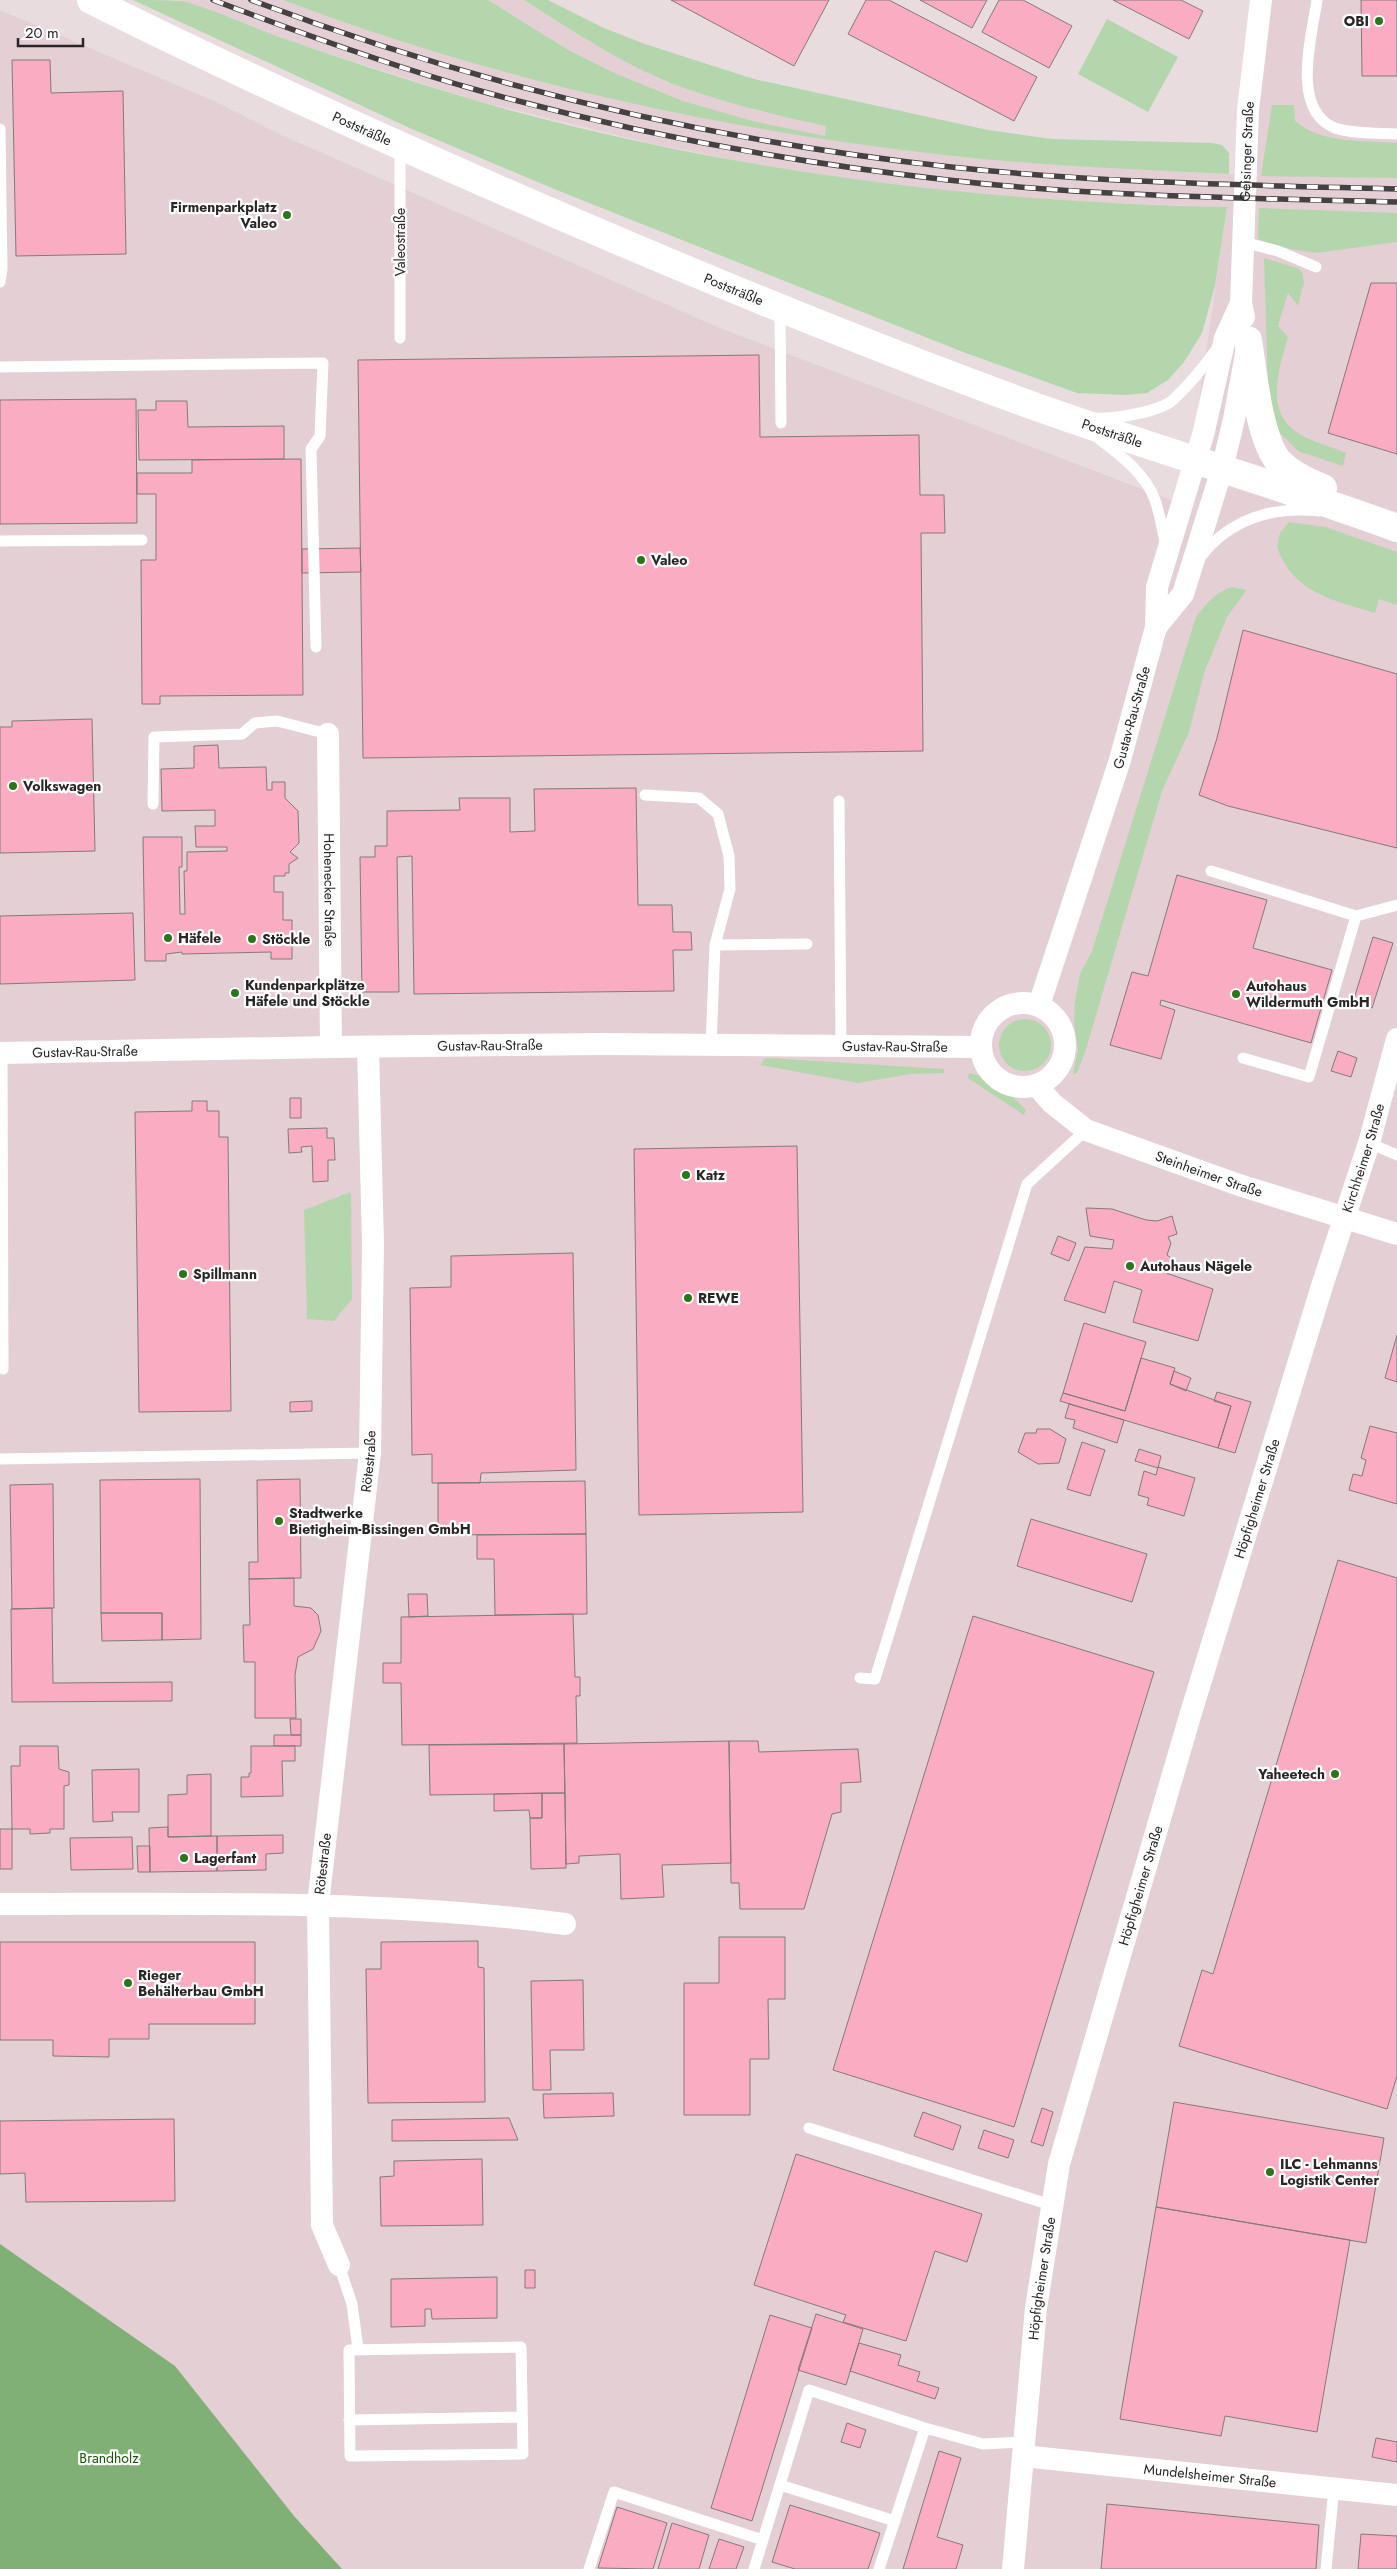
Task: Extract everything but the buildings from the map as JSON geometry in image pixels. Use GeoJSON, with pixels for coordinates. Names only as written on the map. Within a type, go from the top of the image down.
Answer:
{"type":"FeatureCollection","features":[{"type":"Feature","properties":{"kind":"main road","name":"Poststräßle"},"geometry":{"type":"LineString","coordinates":[[91,0],[172,41],[400,146],[568,220],[878,348],[1062,416],[1194,461],[1395,525]]}},
{"type":"Feature","properties":{"kind":"main road"},"geometry":{"type":"LineString","coordinates":[[1237,339],[1267,442],[1280,462],[1302,479],[1363,504],[1395,525]]}},
{"type":"Feature","properties":{"kind":"street","name":"Geisinger Straße"},"geometry":{"type":"LineString","coordinates":[[1222,469],[1234,420],[1237,339],[1241,303],[1248,110],[1261,0]]}},
{"type":"Feature","properties":{"kind":"street","name":"Geisinger Straße"},"geometry":{"type":"LineString","coordinates":[[1194,461],[1208,415],[1237,339]]}},
{"type":"Feature","properties":{"kind":"street","name":"Gustav-Rau-Straße"},"geometry":{"type":"LineString","coordinates":[[1039,1005],[1120,760],[1156,627],[1157,587],[1194,461]]}},
{"type":"Feature","properties":{"kind":"street","name":"Gustav-Rau-Straße"},"geometry":{"type":"LineString","coordinates":[[1156,627],[1183,594],[1222,469]]}},
{"type":"Feature","properties":{"kind":"street","name":"Hohenecker Straße"},"geometry":{"type":"LineString","coordinates":[[328,734],[331,1046]]}},
{"type":"Feature","properties":{"kind":"street"},"geometry":{"type":"LineString","coordinates":[[1026,1002],[1039,1005],[1056,1019],[1065,1039],[1064,1054],[1058,1068],[1049,1078],[1036,1085],[1016,1086],[999,1080],[986,1065],[980,1047],[982,1032],[988,1020],[998,1010],[1011,1003],[1026,1002]]}},
{"type":"Feature","properties":{"kind":"street","name":"Kirchheimer Straße"},"geometry":{"type":"LineString","coordinates":[[1344,1219],[1369,1143],[1397,1040]]}},
{"type":"Feature","properties":{"kind":"street","name":"Gustav-Rau-Straße"},"geometry":{"type":"LineString","coordinates":[[1,1054],[331,1046],[603,1044],[980,1047]]}},
{"type":"Feature","properties":{"kind":"street","name":"Rötestraße"},"geometry":{"type":"LineString","coordinates":[[339,2265],[322,2225],[318,1904],[370,1453],[373,1244],[368,1047]]}},
{"type":"Feature","properties":{"kind":"street","name":"Steinheimer Straße"},"geometry":{"type":"LineString","coordinates":[[1036,1085],[1052,1103],[1086,1130],[1210,1175],[1344,1219],[1397,1234]]}},
{"type":"Feature","properties":{"kind":"street","name":"Höpfigheimer Straße"},"geometry":{"type":"LineString","coordinates":[[1013,2569],[1036,2308],[1059,2164],[1190,1716],[1344,1219]]}},
{"type":"Feature","properties":{"kind":"street","name":"Rötestraße"},"geometry":{"type":"LineString","coordinates":[[0,1904],[318,1904],[528,1919],[565,1924]]}},
{"type":"Feature","properties":{"kind":"street","name":"Mundelsheimer Straße"},"geometry":{"type":"LineString","coordinates":[[1023,2449],[1397,2495]]}},
{"type":"Feature","properties":{"kind":"lane"},"geometry":{"type":"LineString","coordinates":[[1317,0],[1306,83],[1317,113],[1326,123],[1337,128],[1397,134]]}},
{"type":"Feature","properties":{"kind":"lane"},"geometry":{"type":"LineString","coordinates":[[0,129],[2,269],[0,282]]}},
{"type":"Feature","properties":{"kind":"lane","name":"Valeostraße"},"geometry":{"type":"LineString","coordinates":[[400,146],[400,338]]}},
{"type":"Feature","properties":{"kind":"lane"},"geometry":{"type":"LineString","coordinates":[[1243,242],[1278,251],[1316,267]]}},
{"type":"Feature","properties":{"kind":"lane"},"geometry":{"type":"LineString","coordinates":[[780,308],[781,423]]}},
{"type":"Feature","properties":{"kind":"lane"},"geometry":{"type":"LineString","coordinates":[[1062,416],[1126,417],[1173,400],[1237,339]]}},
{"type":"Feature","properties":{"kind":"lane"},"geometry":{"type":"LineString","coordinates":[[0,367],[323,363],[320,436],[311,449],[316,647]]}},
{"type":"Feature","properties":{"kind":"lane"},"geometry":{"type":"LineString","coordinates":[[1062,416],[1112,449],[1142,479],[1154,498],[1168,553]]}},
{"type":"Feature","properties":{"kind":"lane"},"geometry":{"type":"LineString","coordinates":[[1191,568],[1215,538],[1230,527],[1253,518],[1284,511],[1317,510],[1395,525]]}},
{"type":"Feature","properties":{"kind":"lane"},"geometry":{"type":"LineString","coordinates":[[0,541],[142,540]]}},
{"type":"Feature","properties":{"kind":"lane"},"geometry":{"type":"LineString","coordinates":[[153,804],[154,737],[242,734],[255,723],[277,721],[328,734]]}},
{"type":"Feature","properties":{"kind":"lane"},"geometry":{"type":"LineString","coordinates":[[646,795],[699,798],[718,814],[729,856],[730,889],[715,946],[711,1046]]}},
{"type":"Feature","properties":{"kind":"lane"},"geometry":{"type":"LineString","coordinates":[[839,801],[841,1047]]}},
{"type":"Feature","properties":{"kind":"lane"},"geometry":{"type":"LineString","coordinates":[[1211,871],[1356,916],[1397,905]]}},
{"type":"Feature","properties":{"kind":"lane"},"geometry":{"type":"LineString","coordinates":[[1243,1058],[1308,1077],[1356,916]]}},
{"type":"Feature","properties":{"kind":"lane"},"geometry":{"type":"LineString","coordinates":[[715,946],[807,944]]}},
{"type":"Feature","properties":{"kind":"lane"},"geometry":{"type":"LineString","coordinates":[[1,1054],[3,1369]]}},
{"type":"Feature","properties":{"kind":"lane"},"geometry":{"type":"LineString","coordinates":[[860,1678],[875,1679],[1027,1184],[1086,1130]]}},
{"type":"Feature","properties":{"kind":"lane"},"geometry":{"type":"LineString","coordinates":[[1369,1143],[1397,1155]]}},
{"type":"Feature","properties":{"kind":"lane"},"geometry":{"type":"LineString","coordinates":[[0,1459],[370,1453]]}},
{"type":"Feature","properties":{"kind":"lane"},"geometry":{"type":"LineString","coordinates":[[809,2128],[1051,2206]]}},
{"type":"Feature","properties":{"kind":"lane"},"geometry":{"type":"LineString","coordinates":[[339,2265],[352,2304],[358,2349]]}},
{"type":"Feature","properties":{"kind":"lane"},"geometry":{"type":"LineString","coordinates":[[521,2347],[522,2454],[350,2456],[349,2350],[358,2349],[521,2347]]}},
{"type":"Feature","properties":{"kind":"lane"},"geometry":{"type":"LineString","coordinates":[[754,2569],[809,2390],[925,2428],[983,2444],[1023,2449]]}},
{"type":"Feature","properties":{"kind":"lane"},"geometry":{"type":"LineString","coordinates":[[350,2420],[522,2417]]}},
{"type":"Feature","properties":{"kind":"lane"},"geometry":{"type":"LineString","coordinates":[[879,2569],[925,2428]]}},
{"type":"Feature","properties":{"kind":"lane"},"geometry":{"type":"LineString","coordinates":[[780,2485],[895,2521]]}},
{"type":"Feature","properties":{"kind":"lane"},"geometry":{"type":"LineString","coordinates":[[1326,2569],[1334,2488]]}},
{"type":"Feature","properties":{"kind":"lane"},"geometry":{"type":"LineString","coordinates":[[589,2569],[614,2492],[763,2540]]}},
{"type":"Feature","properties":{"kind":"shaded area"},"geometry":{"type":"Polygon","coordinates":[[[181,0],[283,0],[483,65],[555,85],[755,127],[952,156],[1058,165],[1260,176],[1237,158],[1261,0],[1397,0],[1397,2569],[342,2569],[294,2516],[0,2244],[0,10],[214,101],[279,134],[720,328],[1184,505],[1227,207],[1056,201],[849,179],[749,163],[649,143],[474,100],[287,40],[181,0]]]}},
{"type":"Feature","properties":{"kind":"shaded area"},"geometry":{"type":"Polygon","coordinates":[[[488,0],[524,0],[579,35],[754,110],[827,126],[825,136],[753,121],[683,101],[617,74],[570,51],[488,0]]]}},
{"type":"Feature","properties":{"kind":"green space"},"geometry":{"type":"Polygon","coordinates":[[[133,0],[183,1],[322,52],[463,97],[520,113],[694,153],[782,168],[960,192],[1138,204],[1227,207],[1215,286],[1202,333],[1184,362],[1168,380],[1147,393],[1126,395],[1077,393],[963,352],[559,191],[414,130],[133,0]]]}},
{"type":"Feature","properties":{"kind":"green space"},"geometry":{"type":"Polygon","coordinates":[[[283,0],[488,0],[570,51],[617,74],[683,101],[753,121],[825,136],[826,126],[704,95],[644,71],[603,49],[524,0],[548,0],[604,28],[645,44],[754,79],[988,130],[1052,139],[1212,143],[1222,145],[1229,153],[1229,174],[1056,165],[953,156],[782,132],[697,117],[613,99],[446,55],[364,29],[283,0]]]}},
{"type":"Feature","properties":{"kind":"green space"},"geometry":{"type":"Polygon","coordinates":[[[1107,19],[1178,57],[1148,112],[1078,74],[1107,19]]]}},
{"type":"Feature","properties":{"kind":"green space"},"geometry":{"type":"Polygon","coordinates":[[[1272,105],[1294,105],[1295,121],[1317,134],[1343,140],[1397,143],[1397,178],[1261,176],[1272,105]]]}},
{"type":"Feature","properties":{"kind":"green space"},"geometry":{"type":"Polygon","coordinates":[[[1259,208],[1397,213],[1397,242],[1316,253],[1279,247],[1258,239],[1259,208]]]}},
{"type":"Feature","properties":{"kind":"green space"},"geometry":{"type":"Polygon","coordinates":[[[1264,258],[1297,268],[1302,272],[1304,282],[1298,306],[1288,293],[1278,326],[1288,337],[1278,378],[1278,405],[1282,417],[1290,427],[1303,436],[1346,453],[1343,466],[1298,451],[1281,434],[1274,420],[1268,388],[1264,258]]]}},
{"type":"Feature","properties":{"kind":"green space"},"geometry":{"type":"Polygon","coordinates":[[[1289,522],[1325,527],[1397,552],[1397,605],[1379,599],[1375,613],[1330,599],[1304,585],[1284,563],[1277,547],[1280,533],[1289,522]]]}},
{"type":"Feature","properties":{"kind":"green space"},"geometry":{"type":"Polygon","coordinates":[[[1232,587],[1247,590],[1227,617],[1204,673],[1189,732],[1162,791],[1086,1049],[1077,1073],[1073,1074],[1078,1050],[1074,1022],[1075,1001],[1080,974],[1092,951],[1196,617],[1216,595],[1232,587]]]}},
{"type":"Feature","properties":{"kind":"green space"},"geometry":{"type":"Polygon","coordinates":[[[1025,1019],[1039,1023],[1047,1031],[1051,1045],[1047,1059],[1039,1067],[1025,1071],[1011,1067],[1003,1059],[999,1045],[1003,1031],[1011,1023],[1025,1019]]]}},
{"type":"Feature","properties":{"kind":"green space"},"geometry":{"type":"Polygon","coordinates":[[[764,1059],[944,1069],[944,1073],[910,1074],[858,1083],[761,1065],[764,1059]]]}},
{"type":"Feature","properties":{"kind":"green space"},"geometry":{"type":"Polygon","coordinates":[[[969,1073],[978,1075],[1001,1092],[1012,1096],[1026,1110],[1024,1115],[968,1078],[969,1073]]]}},
{"type":"Feature","properties":{"kind":"green space"},"geometry":{"type":"Polygon","coordinates":[[[351,1192],[352,1299],[334,1321],[307,1319],[304,1210],[351,1192]]]}},
{"type":"Feature","properties":{"kind":"green space","name":"Brandholz"},"geometry":{"type":"Polygon","coordinates":[[[0,2244],[175,2366],[294,2516],[342,2569],[0,2569],[0,2244]]]}},
{"type":"Feature","properties":{"kind":"railway"},"geometry":{"type":"LineString","coordinates":[[213,0],[344,48],[477,90],[593,120],[770,155],[888,173],[1004,186],[1172,196],[1397,202]]}},
{"type":"Feature","properties":{"kind":"railway"},"geometry":{"type":"LineString","coordinates":[[251,0],[336,31],[508,83],[596,106],[772,142],[951,167],[1062,177],[1397,189]]}},
{"type":"Feature","properties":{"kind":"place","name":"OBI"},"geometry":{"type":"Point","coordinates":[1379,21]}},
{"type":"Feature","properties":{"kind":"place","name":"Firmenparkplatz Valeo"},"geometry":{"type":"Point","coordinates":[287,215]}},
{"type":"Feature","properties":{"kind":"place","name":"Valeo"},"geometry":{"type":"Point","coordinates":[641,560]}},
{"type":"Feature","properties":{"kind":"place","name":"Volkswagen"},"geometry":{"type":"Point","coordinates":[13,786]}},
{"type":"Feature","properties":{"kind":"place","name":"Häfele"},"geometry":{"type":"Point","coordinates":[168,938]}},
{"type":"Feature","properties":{"kind":"place","name":"Stöckle"},"geometry":{"type":"Point","coordinates":[252,939]}},
{"type":"Feature","properties":{"kind":"place","name":"Kundenparkplätze Häfele und Stöckle"},"geometry":{"type":"Point","coordinates":[235,993]}},
{"type":"Feature","properties":{"kind":"place","name":"Autohaus Wildermuth GmbH"},"geometry":{"type":"Point","coordinates":[1236,994]}},
{"type":"Feature","properties":{"kind":"place","name":"Katz"},"geometry":{"type":"Point","coordinates":[686,1175]}},
{"type":"Feature","properties":{"kind":"place","name":"Autohaus Nägele"},"geometry":{"type":"Point","coordinates":[1130,1266]}},
{"type":"Feature","properties":{"kind":"place","name":"Spillmann"},"geometry":{"type":"Point","coordinates":[183,1274]}},
{"type":"Feature","properties":{"kind":"place","name":"REWE"},"geometry":{"type":"Point","coordinates":[688,1298]}},
{"type":"Feature","properties":{"kind":"place","name":"Stadtwerke Bietigheim-Bissingen GmbH"},"geometry":{"type":"Point","coordinates":[279,1521]}},
{"type":"Feature","properties":{"kind":"place","name":"Yaheetech"},"geometry":{"type":"Point","coordinates":[1335,1774]}},
{"type":"Feature","properties":{"kind":"place","name":"Lagerfant"},"geometry":{"type":"Point","coordinates":[184,1858]}},
{"type":"Feature","properties":{"kind":"place","name":"Rieger Behälterbau GmbH"},"geometry":{"type":"Point","coordinates":[128,1983]}},
{"type":"Feature","properties":{"kind":"place","name":"ILC - Lehmanns Logistik Center"},"geometry":{"type":"Point","coordinates":[1270,2172]}}]}
